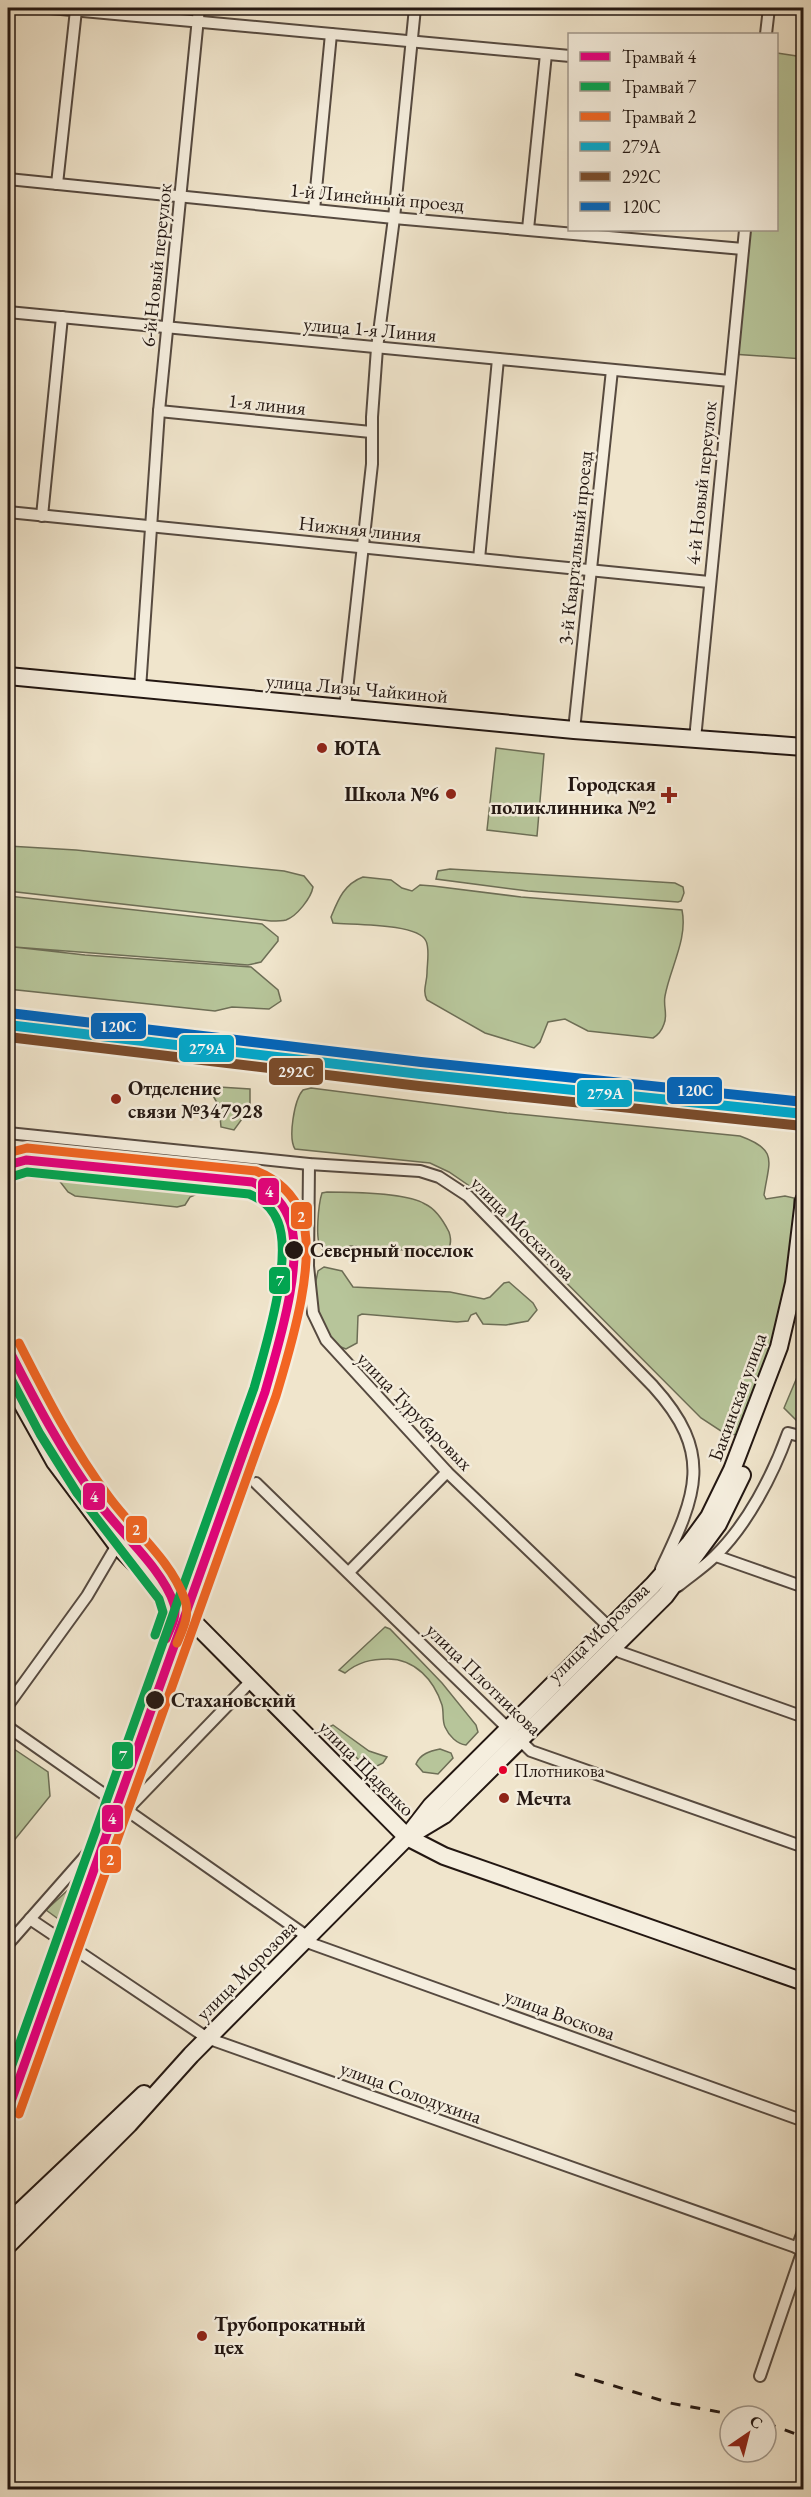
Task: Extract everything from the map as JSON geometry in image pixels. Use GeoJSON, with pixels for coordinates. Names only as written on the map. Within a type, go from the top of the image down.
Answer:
{"type":"FeatureCollection","features":[{"type":"Feature","properties":{"kind":"main road","name":"улица Лизы Чайкиной"},"geometry":{"type":"LineString","coordinates":[[8,676],[574,730],[804,747]]}},
{"type":"Feature","properties":{"kind":"main road","name":"улица Лизы Чайкиной"},"geometry":{"type":"LineString","coordinates":[[699,740],[804,755]]}},
{"type":"Feature","properties":{"kind":"main road","name":"Бакинская улица"},"geometry":{"type":"LineString","coordinates":[[659,1591],[709,1517],[724,1488],[763,1393],[787,1319],[804,1200]]}},
{"type":"Feature","properties":{"kind":"main road","name":"Бакинская улица"},"geometry":{"type":"LineString","coordinates":[[659,1591],[718,1524],[734,1495],[783,1373],[804,1287]]}},
{"type":"Feature","properties":{"kind":"main road","name":"улица Щаденко"},"geometry":{"type":"LineString","coordinates":[[8,1378],[55,1462],[117,1545],[407,1837],[444,1856],[804,1982]]}},
{"type":"Feature","properties":{"kind":"main road","name":"улица Морозова"},"geometry":{"type":"LineString","coordinates":[[8,2245],[129,2124],[207,2038],[407,1837],[444,1815],[513,1734],[610,1628],[659,1591]]}},
{"type":"Feature","properties":{"kind":"main road","name":"улица Морозова"},"geometry":{"type":"LineString","coordinates":[[513,1734],[613,1647],[659,1591]]}},
{"type":"Feature","properties":{"kind":"main road","name":"улица Морозова"},"geometry":{"type":"LineString","coordinates":[[8,2223],[125,2110],[191,2055]]}},
{"type":"Feature","properties":{"kind":"street"},"geometry":{"type":"LineString","coordinates":[[50,8],[568,56]]}},
{"type":"Feature","properties":{"kind":"street","name":"6-й Новый переулок"},"geometry":{"type":"LineString","coordinates":[[140,689],[159,411],[199,8]]}},
{"type":"Feature","properties":{"kind":"street"},"geometry":{"type":"LineString","coordinates":[[345,708],[372,464],[371,432],[377,348],[394,218],[415,8]]}},
{"type":"Feature","properties":{"kind":"street"},"geometry":{"type":"LineString","coordinates":[[766,33],[769,8]]}},
{"type":"Feature","properties":{"kind":"street"},"geometry":{"type":"LineString","coordinates":[[57,184],[76,10]]}},
{"type":"Feature","properties":{"kind":"street"},"geometry":{"type":"LineString","coordinates":[[314,210],[331,34]]}},
{"type":"Feature","properties":{"kind":"street"},"geometry":{"type":"LineString","coordinates":[[528,229],[546,54]]}},
{"type":"Feature","properties":{"kind":"street","name":"1-й Линейный проезд"},"geometry":{"type":"LineString","coordinates":[[8,179],[394,218],[568,231]]}},
{"type":"Feature","properties":{"kind":"street","name":"1-й Линейный проезд"},"geometry":{"type":"LineString","coordinates":[[570,231],[613,233],[743,249]]}},
{"type":"Feature","properties":{"kind":"street","name":"4-й Новый переулок"},"geometry":{"type":"LineString","coordinates":[[699,740],[709,582],[745,231]]}},
{"type":"Feature","properties":{"kind":"street","name":"улица 1-я Линия"},"geometry":{"type":"LineString","coordinates":[[8,312],[730,381]]}},
{"type":"Feature","properties":{"kind":"street"},"geometry":{"type":"LineString","coordinates":[[42,516],[62,317]]}},
{"type":"Feature","properties":{"kind":"street"},"geometry":{"type":"LineString","coordinates":[[479,559],[498,358]]}},
{"type":"Feature","properties":{"kind":"street","name":"3-й Квартальный проезд"},"geometry":{"type":"LineString","coordinates":[[574,730],[612,370]]}},
{"type":"Feature","properties":{"kind":"street","name":"1-я линия"},"geometry":{"type":"LineString","coordinates":[[159,411],[371,432]]}},
{"type":"Feature","properties":{"kind":"street","name":"Нижняя линия"},"geometry":{"type":"LineString","coordinates":[[8,512],[709,582]]}},
{"type":"Feature","properties":{"kind":"street","name":"улица Москатова"},"geometry":{"type":"LineString","coordinates":[[8,1133],[309,1164],[420,1171],[440,1177],[454,1186],[468,1196],[670,1405],[689,1440],[693,1454],[692,1484],[683,1521],[659,1591]]}},
{"type":"Feature","properties":{"kind":"street","name":"улица Турубаровых"},"geometry":{"type":"LineString","coordinates":[[309,1164],[308,1266],[313,1313],[319,1328],[336,1354],[447,1472],[610,1628]]}},
{"type":"Feature","properties":{"kind":"street","name":"улица Морозова"},"geometry":{"type":"LineString","coordinates":[[659,1591],[716,1556],[752,1508],[776,1466],[788,1433],[804,1437]]}},
{"type":"Feature","properties":{"kind":"street"},"geometry":{"type":"LineString","coordinates":[[349,1572],[447,1472]]}},
{"type":"Feature","properties":{"kind":"street","name":"улица Плотникова"},"geometry":{"type":"LineString","coordinates":[[256,1483],[531,1750],[804,1846]]}},
{"type":"Feature","properties":{"kind":"street"},"geometry":{"type":"LineString","coordinates":[[8,1705],[87,1596],[117,1545]]}},
{"type":"Feature","properties":{"kind":"street"},"geometry":{"type":"LineString","coordinates":[[716,1556],[804,1587]]}},
{"type":"Feature","properties":{"kind":"street"},"geometry":{"type":"LineString","coordinates":[[613,1647],[620,1652],[804,1717]]}},
{"type":"Feature","properties":{"kind":"street"},"geometry":{"type":"LineString","coordinates":[[8,1944],[127,1811],[251,1681]]}},
{"type":"Feature","properties":{"kind":"street","name":"улица Воскова"},"geometry":{"type":"LineString","coordinates":[[8,1727],[306,1939],[804,2121]]}},
{"type":"Feature","properties":{"kind":"street","name":"улица Солодухина"},"geometry":{"type":"LineString","coordinates":[[30,1919],[207,2038],[801,2249]]}},
{"type":"Feature","properties":{"kind":"street"},"geometry":{"type":"LineString","coordinates":[[760,2376],[801,2249],[804,2229]]}},
{"type":"Feature","properties":{"kind":"green space"},"geometry":{"type":"Polygon","coordinates":[[[778,53],[803,57],[803,359],[732,354],[745,231],[778,231],[778,53]]]}},
{"type":"Feature","properties":{"kind":"green space"},"geometry":{"type":"Polygon","coordinates":[[[496,748],[544,754],[537,836],[487,830],[496,748]]]}},
{"type":"Feature","properties":{"kind":"green space"},"geometry":{"type":"Polygon","coordinates":[[[8,846],[76,850],[284,871],[304,876],[313,887],[295,915],[286,920],[275,921],[8,891],[8,846]]]}},
{"type":"Feature","properties":{"kind":"green space"},"geometry":{"type":"Polygon","coordinates":[[[450,869],[675,883],[683,887],[684,893],[681,901],[678,902],[528,891],[436,879],[438,871],[450,869]]]}},
{"type":"Feature","properties":{"kind":"green space"},"geometry":{"type":"Polygon","coordinates":[[[363,877],[391,880],[402,888],[412,891],[420,885],[521,897],[682,910],[683,932],[667,985],[666,1017],[662,1028],[653,1038],[588,1031],[565,1019],[548,1022],[540,1042],[534,1048],[485,1033],[427,1000],[425,990],[428,948],[426,941],[420,935],[398,928],[333,923],[331,917],[342,893],[356,880],[363,877]]]}},
{"type":"Feature","properties":{"kind":"green space"},"geometry":{"type":"Polygon","coordinates":[[[8,896],[262,924],[278,937],[278,941],[261,962],[248,965],[14,947],[85,955],[251,967],[278,990],[281,1001],[269,1009],[232,1007],[215,1011],[8,989],[8,896]]]}},
{"type":"Feature","properties":{"kind":"green space"},"geometry":{"type":"Polygon","coordinates":[[[219,1087],[250,1089],[250,1108],[234,1130],[221,1127],[219,1106],[212,1094],[219,1087]]]}},
{"type":"Feature","properties":{"kind":"green space"},"geometry":{"type":"Polygon","coordinates":[[[311,1088],[507,1113],[740,1136],[761,1146],[766,1152],[769,1165],[764,1195],[766,1199],[785,1196],[794,1198],[793,1254],[773,1345],[737,1435],[724,1433],[701,1418],[471,1187],[449,1172],[430,1163],[295,1149],[292,1128],[297,1102],[303,1090],[311,1088]]]}},
{"type":"Feature","properties":{"kind":"green space"},"geometry":{"type":"Polygon","coordinates":[[[69,1170],[194,1183],[198,1184],[202,1190],[190,1197],[185,1205],[177,1207],[75,1196],[68,1192],[58,1179],[59,1173],[69,1170]]]}},
{"type":"Feature","properties":{"kind":"green space"},"geometry":{"type":"Polygon","coordinates":[[[322,1193],[392,1195],[417,1200],[436,1212],[445,1224],[450,1235],[449,1247],[444,1253],[350,1246],[346,1252],[338,1255],[326,1252],[320,1245],[318,1231],[322,1193]]]}},
{"type":"Feature","properties":{"kind":"green space"},"geometry":{"type":"Polygon","coordinates":[[[324,1267],[342,1271],[353,1287],[450,1292],[484,1299],[490,1297],[504,1283],[509,1282],[533,1303],[537,1310],[528,1321],[506,1325],[483,1324],[476,1313],[471,1315],[468,1321],[457,1322],[362,1314],[358,1316],[357,1343],[346,1349],[328,1337],[318,1316],[316,1281],[318,1271],[324,1267]]]}},
{"type":"Feature","properties":{"kind":"green space"},"geometry":{"type":"Polygon","coordinates":[[[803,1363],[803,1420],[796,1420],[784,1408],[803,1363]]]}},
{"type":"Feature","properties":{"kind":"green space"},"geometry":{"type":"Polygon","coordinates":[[[385,1627],[390,1629],[442,1683],[476,1725],[478,1732],[466,1745],[456,1741],[449,1733],[444,1725],[443,1708],[434,1687],[429,1679],[415,1667],[398,1660],[382,1659],[360,1664],[345,1673],[339,1670],[385,1627]]]}},
{"type":"Feature","properties":{"kind":"green space"},"geometry":{"type":"Polygon","coordinates":[[[333,1725],[369,1751],[387,1757],[383,1763],[369,1770],[327,1728],[333,1725]]]}},
{"type":"Feature","properties":{"kind":"green space"},"geometry":{"type":"Polygon","coordinates":[[[8,1745],[48,1772],[50,1796],[8,1848],[8,1745]]]}},
{"type":"Feature","properties":{"kind":"green space"},"geometry":{"type":"Polygon","coordinates":[[[440,1749],[451,1753],[453,1758],[438,1774],[423,1772],[416,1764],[420,1758],[440,1749]]]}},
{"type":"Feature","properties":{"kind":"green space"},"geometry":{"type":"Polygon","coordinates":[[[78,1881],[84,1884],[68,1926],[46,1910],[78,1881]]]}},
{"type":"Feature","properties":{"kind":"railway"},"geometry":{"type":"LineString","coordinates":[[8,1042],[804,1121]]}},
{"type":"Feature","properties":{"kind":"railway"},"geometry":{"type":"LineString","coordinates":[[575,2374],[670,2403],[718,2412]]}},
{"type":"Feature","properties":{"kind":"railway"},"geometry":{"type":"LineString","coordinates":[[778,2427],[804,2437]]}},
{"type":"Feature","properties":{"kind":"tram line","name":"2"},"geometry":{"type":"LineString","coordinates":[[8,1153],[27,1148],[256,1171],[283,1188],[298,1206],[305,1233],[306,1256],[295,1330],[276,1396],[19,2114]]}},
{"type":"Feature","properties":{"kind":"tram line","name":"4"},"geometry":{"type":"LineString","coordinates":[[8,1165],[26,1160],[252,1182],[273,1195],[282,1204],[293,1234],[294,1255],[283,1328],[265,1392],[8,2110]]}},
{"type":"Feature","properties":{"kind":"tram line","name":"7"},"geometry":{"type":"LineString","coordinates":[[8,2076],[254,1388],[276,1304],[282,1258],[282,1238],[276,1217],[266,1205],[249,1194],[27,1172],[11,1177]]}},
{"type":"Feature","properties":{"kind":"tram line","name":"2"},"geometry":{"type":"LineString","coordinates":[[19,1343],[72,1441],[96,1479],[161,1559],[179,1585],[187,1611],[177,1643]]}},
{"type":"Feature","properties":{"kind":"tram line","name":"4"},"geometry":{"type":"LineString","coordinates":[[8,1348],[50,1427],[85,1484],[107,1514],[150,1564],[168,1591],[175,1613],[166,1639]]}},
{"type":"Feature","properties":{"kind":"tram line","name":"7"},"geometry":{"type":"LineString","coordinates":[[8,1373],[40,1434],[77,1493],[159,1599],[163,1612],[155,1635]]}},
{"type":"Feature","properties":{"kind":"transit line","name":"120С"},"geometry":{"type":"LineString","coordinates":[[9,1013],[421,1062],[804,1102]]}},
{"type":"Feature","properties":{"kind":"transit line","name":"279А"},"geometry":{"type":"LineString","coordinates":[[8,1025],[420,1074],[804,1114]]}},
{"type":"Feature","properties":{"kind":"transit line","name":"292С"},"geometry":{"type":"LineString","coordinates":[[8,1037],[419,1086],[803,1126]]}},
{"type":"Feature","properties":{"kind":"place","name":"ЮТА"},"geometry":{"type":"Point","coordinates":[322,748]}},
{"type":"Feature","properties":{"kind":"place","name":"Школа №6"},"geometry":{"type":"Point","coordinates":[451,794]}},
{"type":"Feature","properties":{"kind":"place","name":"Городская поликлинника №2"},"geometry":{"type":"Point","coordinates":[669,795]}},
{"type":"Feature","properties":{"kind":"place","name":"Отделение связи №347928"},"geometry":{"type":"Point","coordinates":[116,1099]}},
{"type":"Feature","properties":{"kind":"place","name":"Северный поселок"},"geometry":{"type":"Point","coordinates":[294,1250]}},
{"type":"Feature","properties":{"kind":"place","name":"Стахановский"},"geometry":{"type":"Point","coordinates":[155,1700]}},
{"type":"Feature","properties":{"kind":"place","name":"Плотникова"},"geometry":{"type":"Point","coordinates":[503,1770]}},
{"type":"Feature","properties":{"kind":"place","name":"Мечта"},"geometry":{"type":"Point","coordinates":[504,1798]}},
{"type":"Feature","properties":{"kind":"place","name":"Трубопрокатный цех"},"geometry":{"type":"Point","coordinates":[202,2336]}}]}
